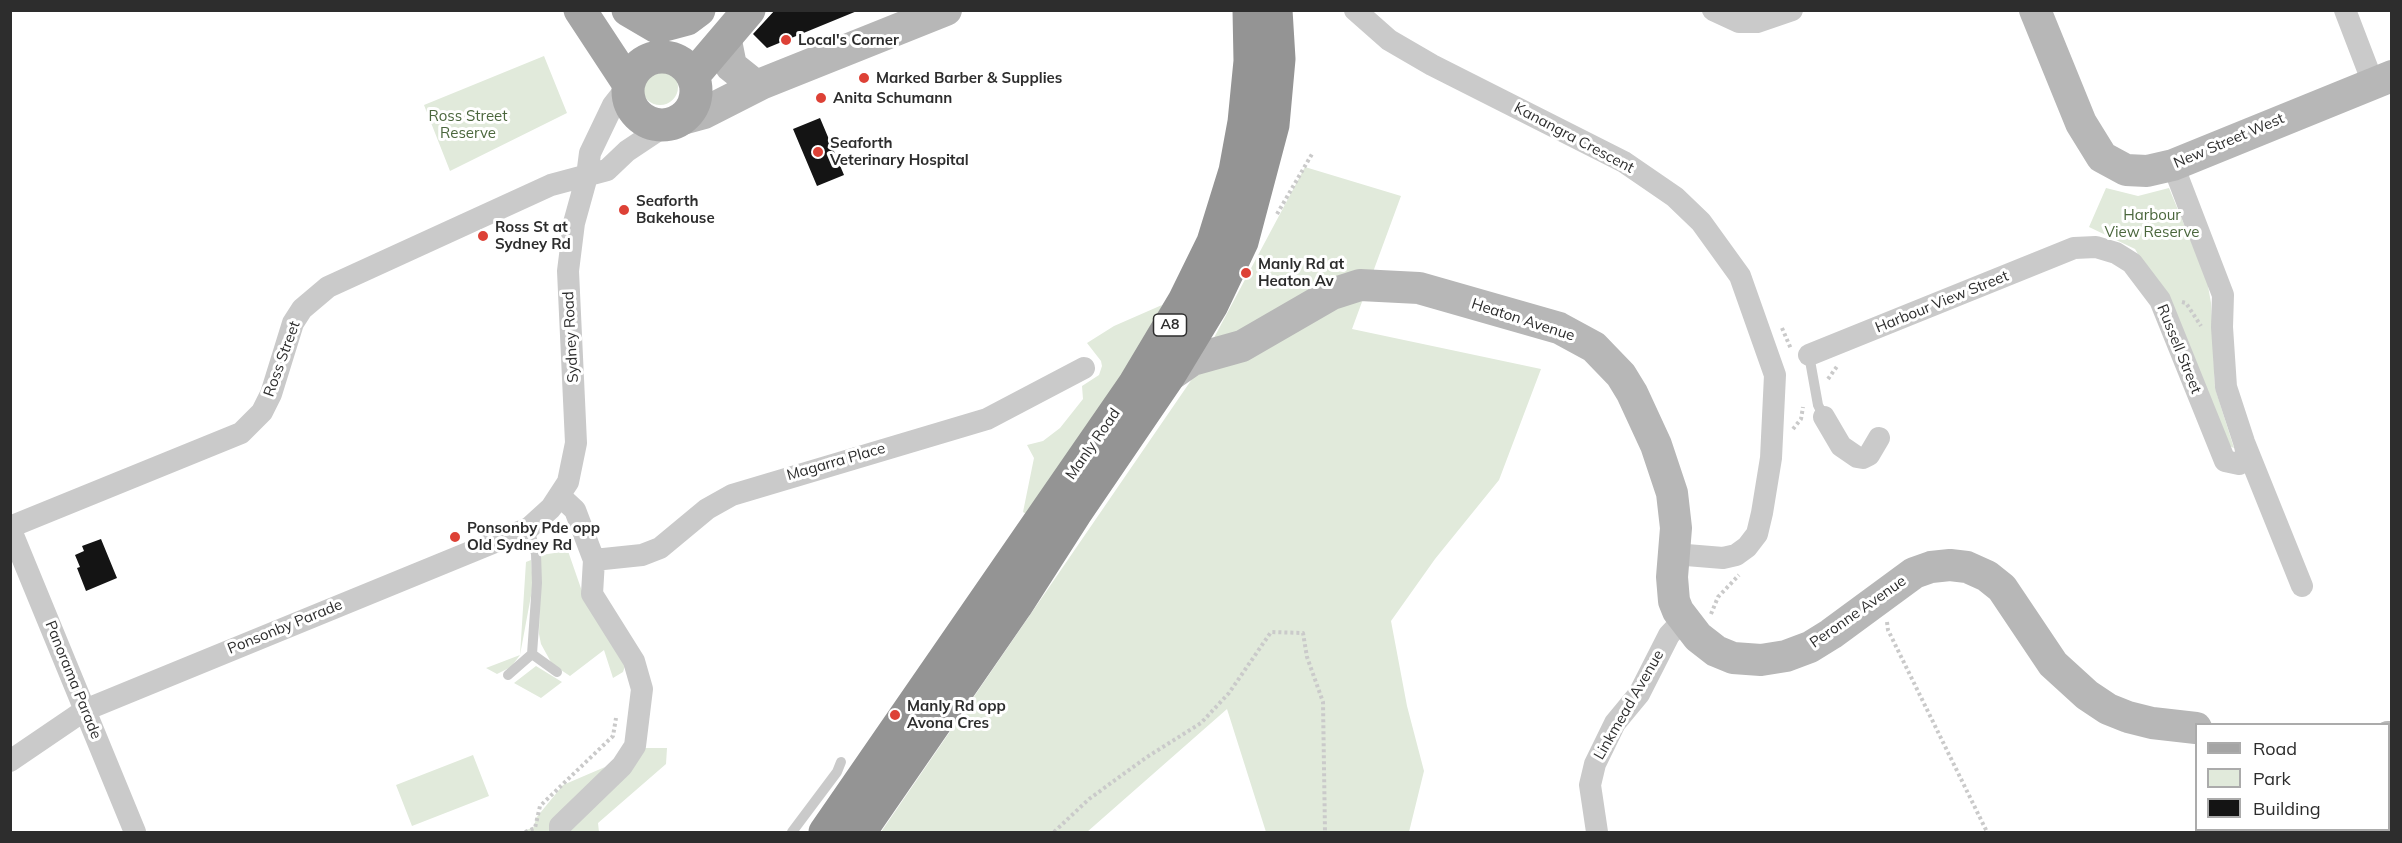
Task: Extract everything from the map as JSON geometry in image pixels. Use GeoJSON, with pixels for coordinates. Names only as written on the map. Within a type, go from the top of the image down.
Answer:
{"type":"FeatureCollection","features":[{"type":"Feature","properties":{"kind":"highway","name":"Manly Road"},"geometry":{"type":"LineString","coordinates":[[825,832],[1135,383],[1184,301],[1213,242],[1235,171],[1244,122],[1248,81],[1249,10]]}},
{"type":"Feature","properties":{"kind":"highway","name":"Manly Road"},"geometry":{"type":"LineString","coordinates":[[860,832],[1016,606],[1075,513],[1169,376],[1212,305],[1242,242],[1273,125],[1279,58],[1276,10]]}},
{"type":"Feature","properties":{"kind":"main road"},"geometry":{"type":"LineString","coordinates":[[580,10],[628,84]]}},
{"type":"Feature","properties":{"kind":"main road"},"geometry":{"type":"LineString","coordinates":[[604,10],[662,56],[682,62],[694,77]]}},
{"type":"Feature","properties":{"kind":"main road"},"geometry":{"type":"LineString","coordinates":[[628,10],[657,27],[687,19],[699,10]]}},
{"type":"Feature","properties":{"kind":"main road"},"geometry":{"type":"LineString","coordinates":[[722,26],[694,77],[695,101],[674,122],[649,123],[635,112],[628,97],[628,84],[640,64],[662,56],[749,10]]}},
{"type":"Feature","properties":{"kind":"street"},"geometry":{"type":"LineString","coordinates":[[587,176],[607,170],[627,151],[674,122],[704,113],[756,83],[946,10]]}},
{"type":"Feature","properties":{"kind":"street","name":"Kanangra Crescent"},"geometry":{"type":"LineString","coordinates":[[1355,10],[1389,40],[1423,60],[1624,162],[1667,191],[1701,222],[1740,276],[1775,375],[1771,458],[1762,513],[1757,534],[1748,547],[1736,555],[1723,558],[1674,554]]}},
{"type":"Feature","properties":{"kind":"street"},"geometry":{"type":"LineString","coordinates":[[1713,10],[1739,22],[1757,22],[1792,10]]}},
{"type":"Feature","properties":{"kind":"street","name":"New Street West"},"geometry":{"type":"LineString","coordinates":[[2035,10],[2080,123],[2102,157],[2126,170],[2147,171],[2173,165],[2382,79]]}},
{"type":"Feature","properties":{"kind":"street"},"geometry":{"type":"LineString","coordinates":[[2344,10],[2382,79]]}},
{"type":"Feature","properties":{"kind":"street"},"geometry":{"type":"LineString","coordinates":[[722,26],[730,66],[756,83]]}},
{"type":"Feature","properties":{"kind":"street"},"geometry":{"type":"LineString","coordinates":[[694,77],[721,85],[756,83]]}},
{"type":"Feature","properties":{"kind":"street","name":"Sydney Road"},"geometry":{"type":"LineString","coordinates":[[561,497],[573,470],[576,443],[568,271],[574,223],[587,176],[590,153],[613,105],[628,84]]}},
{"type":"Feature","properties":{"kind":"street","name":"Russell Street"},"geometry":{"type":"LineString","coordinates":[[2173,165],[2223,295],[2222,327],[2226,387],[2244,442],[2302,586]]}},
{"type":"Feature","properties":{"kind":"street","name":"Ross Street"},"geometry":{"type":"LineString","coordinates":[[10,528],[241,433],[262,411],[271,394],[293,324],[302,309],[328,287],[551,185],[587,176]]}},
{"type":"Feature","properties":{"kind":"street","name":"Russell Street"},"geometry":{"type":"LineString","coordinates":[[2074,248],[2096,247],[2116,253],[2132,262],[2160,300],[2225,461],[2239,464],[2247,454],[2244,442]]}},
{"type":"Feature","properties":{"kind":"street","name":"Harbour View Street"},"geometry":{"type":"LineString","coordinates":[[1809,355],[2074,248]]}},
{"type":"Feature","properties":{"kind":"street","name":"Heaton Avenue"},"geometry":{"type":"LineString","coordinates":[[1169,376],[1192,360],[1242,346],[1345,288],[1378,284],[1419,288],[1549,325],[1578,336],[1594,347],[1621,375],[1642,412],[1672,493],[1676,519],[1674,600],[1698,619]]}},
{"type":"Feature","properties":{"kind":"street"},"geometry":{"type":"LineString","coordinates":[[1212,305],[1212,317],[1218,332],[1224,338],[1242,346]]}},
{"type":"Feature","properties":{"kind":"street","name":"Magarra Place"},"geometry":{"type":"LineString","coordinates":[[594,560],[642,555],[660,548],[707,509],[732,495],[987,419],[1084,368]]}},
{"type":"Feature","properties":{"kind":"street"},"geometry":{"type":"LineString","coordinates":[[1824,417],[1841,446],[1857,457],[1863,458],[1869,455],[1875,449],[1879,438]]}},
{"type":"Feature","properties":{"kind":"street"},"geometry":{"type":"LineString","coordinates":[[560,832],[560,826],[622,766],[635,746],[642,689],[634,661],[592,594],[594,560],[576,510],[561,497]]}},
{"type":"Feature","properties":{"kind":"street","name":"Ponsonby Parade"},"geometry":{"type":"LineString","coordinates":[[10,761],[85,710],[529,528],[561,497]]}},
{"type":"Feature","properties":{"kind":"street","name":"Panorama Parade"},"geometry":{"type":"LineString","coordinates":[[10,528],[135,832]]}},
{"type":"Feature","properties":{"kind":"street","name":"Peronne Avenue"},"geometry":{"type":"LineString","coordinates":[[1698,619],[1698,637],[1716,651],[1733,658],[1761,660],[1786,656],[1810,646],[1914,573],[1931,567],[1950,565],[1967,567],[1988,576],[2002,588],[2052,664],[2087,695],[2108,709],[2128,717],[2152,723],[2195,728]]}},
{"type":"Feature","properties":{"kind":"street","name":"Linkmead Avenue"},"geometry":{"type":"LineString","coordinates":[[1597,832],[1590,785],[1594,764],[1615,723],[1639,694],[1669,635],[1698,619]]}},
{"type":"Feature","properties":{"kind":"lane"},"geometry":{"type":"LineString","coordinates":[[1809,355],[1818,405],[1824,417]]}},
{"type":"Feature","properties":{"kind":"lane"},"geometry":{"type":"LineString","coordinates":[[508,675],[532,654],[537,583],[536,554],[529,528]]}},
{"type":"Feature","properties":{"kind":"lane"},"geometry":{"type":"LineString","coordinates":[[532,654],[557,672]]}},
{"type":"Feature","properties":{"kind":"lane"},"geometry":{"type":"LineString","coordinates":[[792,832],[837,772],[841,762]]}},
{"type":"Feature","properties":{"kind":"path"},"geometry":{"type":"LineString","coordinates":[[1274,220],[1312,154]]}},
{"type":"Feature","properties":{"kind":"path"},"geometry":{"type":"LineString","coordinates":[[2160,300],[2186,303],[2202,328],[2222,327]]}},
{"type":"Feature","properties":{"kind":"path"},"geometry":{"type":"LineString","coordinates":[[1698,619],[1710,613],[1718,597],[1740,573]]}},
{"type":"Feature","properties":{"kind":"path"},"geometry":{"type":"LineString","coordinates":[[1884,594],[1888,630],[1987,832]]}},
{"type":"Feature","properties":{"kind":"path"},"geometry":{"type":"LineString","coordinates":[[1054,832],[1089,798],[1201,723],[1229,693],[1271,632],[1303,633],[1307,657],[1323,702],[1325,832]]}},
{"type":"Feature","properties":{"kind":"path"},"geometry":{"type":"LineString","coordinates":[[525,832],[535,828],[540,806],[613,736]]}},
{"type":"Feature","properties":{"kind":"green space","name":"Ross Street Reserve"},"geometry":{"type":"Polygon","coordinates":[[[544,56],[567,113],[450,171],[424,105],[544,56]]]}},
{"type":"Feature","properties":{"kind":"green space"},"geometry":{"type":"Polygon","coordinates":[[[660,69],[673,74],[678,87],[673,100],[660,105],[647,100],[642,87],[647,74],[660,69]]]}},
{"type":"Feature","properties":{"kind":"green space"},"geometry":{"type":"Polygon","coordinates":[[[1305,167],[1401,196],[1352,329],[1541,369],[1499,480],[1435,559],[1391,621],[1407,706],[1424,771],[1409,832],[1266,832],[1227,709],[1087,832],[881,832],[1192,379],[1305,167]]]}},
{"type":"Feature","properties":{"kind":"green space","name":"Harbour View Reserve"},"geometry":{"type":"Polygon","coordinates":[[[2106,188],[2138,196],[2169,188],[2207,280],[2211,303],[2215,388],[2234,448],[2227,445],[2177,321],[2135,249],[2089,227],[2106,188]]]}},
{"type":"Feature","properties":{"kind":"green space"},"geometry":{"type":"Polygon","coordinates":[[[1162,305],[1153,331],[1028,515],[1023,512],[1034,458],[1027,445],[1043,441],[1060,428],[1083,399],[1082,386],[1099,375],[1101,361],[1087,343],[1114,326],[1162,305]]]}},
{"type":"Feature","properties":{"kind":"green space"},"geometry":{"type":"Polygon","coordinates":[[[568,551],[585,600],[625,666],[623,672],[613,678],[604,650],[570,676],[552,664],[541,644],[539,634],[541,555],[568,551]]]}},
{"type":"Feature","properties":{"kind":"green space"},"geometry":{"type":"Polygon","coordinates":[[[531,560],[533,585],[520,655],[526,562],[531,560]]]}},
{"type":"Feature","properties":{"kind":"green space"},"geometry":{"type":"Polygon","coordinates":[[[520,655],[511,667],[497,674],[486,668],[520,655]]]}},
{"type":"Feature","properties":{"kind":"green space"},"geometry":{"type":"Polygon","coordinates":[[[536,666],[562,682],[541,698],[514,683],[536,666]]]}},
{"type":"Feature","properties":{"kind":"green space"},"geometry":{"type":"Polygon","coordinates":[[[645,748],[667,748],[666,764],[598,823],[599,832],[568,832],[645,748]]]}},
{"type":"Feature","properties":{"kind":"green space"},"geometry":{"type":"Polygon","coordinates":[[[473,755],[489,796],[412,826],[396,785],[473,755]]]}},
{"type":"Feature","properties":{"kind":"green space"},"geometry":{"type":"Polygon","coordinates":[[[605,767],[553,832],[522,832],[534,827],[536,818],[563,785],[605,767]]]}},
{"type":"Feature","properties":{"kind":"building"},"geometry":{"type":"Polygon","coordinates":[[[775,10],[857,11],[767,48],[753,34],[775,10]]]}},
{"type":"Feature","properties":{"kind":"building","name":"Seaforth Veterinary Hospital"},"geometry":{"type":"Polygon","coordinates":[[[820,118],[844,175],[817,186],[793,129],[820,118]]]}},
{"type":"Feature","properties":{"kind":"building"},"geometry":{"type":"Polygon","coordinates":[[[101,539],[117,578],[86,591],[77,568],[80,567],[75,555],[84,551],[82,546],[101,539]]]}},
{"type":"Feature","properties":{"kind":"place","name":"Local's Corner"},"geometry":{"type":"Point","coordinates":[786,40]}},
{"type":"Feature","properties":{"kind":"place","name":"Marked Barber & Supplies"},"geometry":{"type":"Point","coordinates":[864,78]}},
{"type":"Feature","properties":{"kind":"place","name":"Anita Schumann"},"geometry":{"type":"Point","coordinates":[821,98]}},
{"type":"Feature","properties":{"kind":"place","name":"Seaforth Veterinary Hospital"},"geometry":{"type":"Point","coordinates":[818,152]}},
{"type":"Feature","properties":{"kind":"place","name":"Seaforth Bakehouse"},"geometry":{"type":"Point","coordinates":[624,210]}},
{"type":"Feature","properties":{"kind":"place","name":"Ross St at Sydney Rd"},"geometry":{"type":"Point","coordinates":[483,236]}},
{"type":"Feature","properties":{"kind":"place","name":"Manly Rd at Heaton Av"},"geometry":{"type":"Point","coordinates":[1246,273]}},
{"type":"Feature","properties":{"kind":"place","name":"Ponsonby Pde opp Old Sydney Rd"},"geometry":{"type":"Point","coordinates":[455,537]}},
{"type":"Feature","properties":{"kind":"place","name":"Manly Rd opp Avona Cres"},"geometry":{"type":"Point","coordinates":[895,715]}}]}
